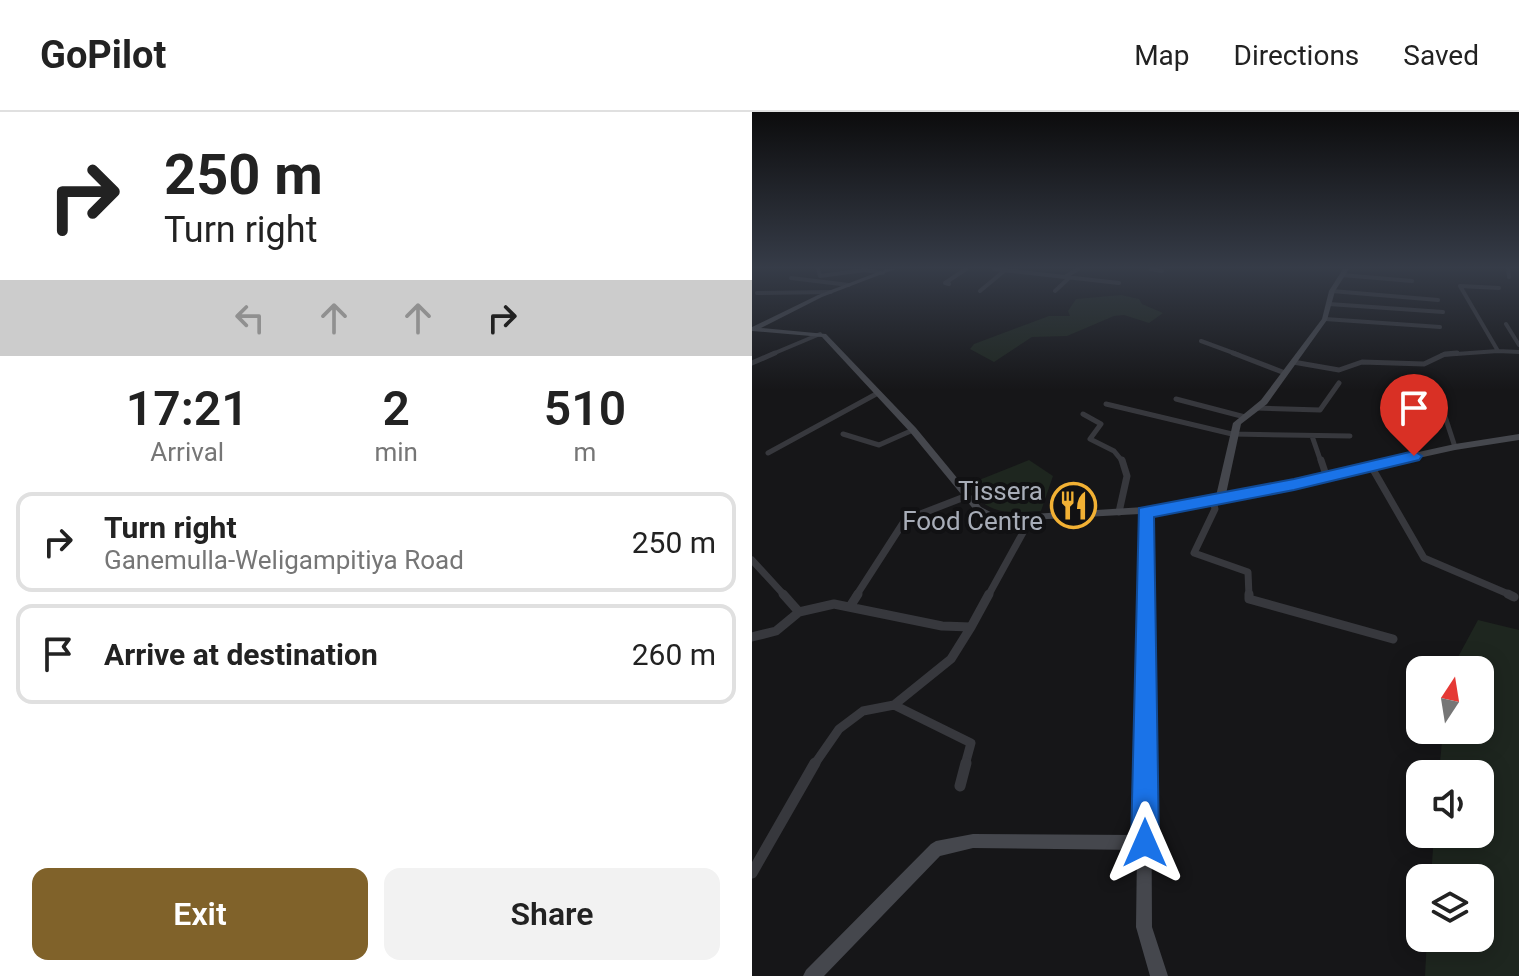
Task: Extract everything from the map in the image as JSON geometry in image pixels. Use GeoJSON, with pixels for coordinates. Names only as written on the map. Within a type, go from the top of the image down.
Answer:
{"type":"FeatureCollection","features":[{"type":"Feature","properties":{"kind":"street"},"geometry":{"type":"LineString","coordinates":[[753,330],[795,309]]}},
{"type":"Feature","properties":{"kind":"street"},"geometry":{"type":"LineString","coordinates":[[1328,309],[1325,319],[1285,373],[1232,434],[1215,509],[1194,553],[1248,572],[1249,599],[1393,639]]}},
{"type":"Feature","properties":{"kind":"street"},"geometry":{"type":"LineString","coordinates":[[1405,309],[1443,312]]}},
{"type":"Feature","properties":{"kind":"street"},"geometry":{"type":"LineString","coordinates":[[1474,309],[1498,351]]}},
{"type":"Feature","properties":{"kind":"street"},"geometry":{"type":"LineString","coordinates":[[1325,319],[1440,327]]}},
{"type":"Feature","properties":{"kind":"street"},"geometry":{"type":"LineString","coordinates":[[1519,331],[1507,327],[1519,345]]}},
{"type":"Feature","properties":{"kind":"street"},"geometry":{"type":"LineString","coordinates":[[753,330],[820,334],[847,356],[978,509],[997,520],[1145,513],[1327,478],[1455,447],[1519,437]]}},
{"type":"Feature","properties":{"kind":"street"},"geometry":{"type":"LineString","coordinates":[[752,363],[820,334]]}},
{"type":"Feature","properties":{"kind":"street"},"geometry":{"type":"LineString","coordinates":[[1201,341],[1285,373]]}},
{"type":"Feature","properties":{"kind":"street"},"geometry":{"type":"LineString","coordinates":[[1293,362],[1339,370],[1362,362],[1424,364],[1445,354],[1519,352]]}},
{"type":"Feature","properties":{"kind":"street"},"geometry":{"type":"LineString","coordinates":[[1256,408],[1320,410],[1339,383]]}},
{"type":"Feature","properties":{"kind":"street"},"geometry":{"type":"LineString","coordinates":[[768,453],[878,393]]}},
{"type":"Feature","properties":{"kind":"street"},"geometry":{"type":"LineString","coordinates":[[1438,395],[1455,447]]}},
{"type":"Feature","properties":{"kind":"street"},"geometry":{"type":"LineString","coordinates":[[1176,399],[1245,417]]}},
{"type":"Feature","properties":{"kind":"street"},"geometry":{"type":"LineString","coordinates":[[1106,404],[1232,434],[1350,436]]}},
{"type":"Feature","properties":{"kind":"street"},"geometry":{"type":"LineString","coordinates":[[1083,414],[1101,424],[1090,439],[1121,456],[1127,470],[1129,487],[1119,512]]}},
{"type":"Feature","properties":{"kind":"street"},"geometry":{"type":"LineString","coordinates":[[843,434],[865,446],[884,445],[913,430]]}},
{"type":"Feature","properties":{"kind":"street"},"geometry":{"type":"LineString","coordinates":[[1312,436],[1327,478]]}},
{"type":"Feature","properties":{"kind":"street"},"geometry":{"type":"LineString","coordinates":[[1371,466],[1424,558],[1514,597]]}},
{"type":"Feature","properties":{"kind":"street"},"geometry":{"type":"LineString","coordinates":[[851,605],[905,520],[967,496]]}},
{"type":"Feature","properties":{"kind":"street"},"geometry":{"type":"LineString","coordinates":[[1145,513],[1144,927],[1159,976]]}},
{"type":"Feature","properties":{"kind":"street"},"geometry":{"type":"LineString","coordinates":[[752,873],[820,754],[839,729],[863,711],[894,705],[951,659],[1031,518]]}},
{"type":"Feature","properties":{"kind":"street"},"geometry":{"type":"LineString","coordinates":[[752,560],[799,612]]}},
{"type":"Feature","properties":{"kind":"street"},"geometry":{"type":"LineString","coordinates":[[752,637],[776,631],[799,612],[834,604],[851,605],[942,626],[971,627]]}},
{"type":"Feature","properties":{"kind":"street"},"geometry":{"type":"LineString","coordinates":[[894,705],[971,743],[960,786]]}},
{"type":"Feature","properties":{"kind":"street"},"geometry":{"type":"LineString","coordinates":[[812,976],[888,894],[936,849],[973,841],[1145,843]]}},
{"type":"Feature","properties":{"kind":"shaded area"},"geometry":{"type":"Polygon","coordinates":[[[1154,309],[1163,313],[1149,323],[1124,315],[1114,316],[1067,336],[1032,337],[994,362],[970,349],[974,344],[1049,316],[1070,316],[1068,311],[1154,309]]]}},
{"type":"Feature","properties":{"kind":"shaded area"},"geometry":{"type":"Polygon","coordinates":[[[1029,460],[1053,476],[1041,511],[998,510],[982,502],[964,486],[1029,460]]]}},
{"type":"Feature","properties":{"kind":"shaded area"},"geometry":{"type":"Polygon","coordinates":[[[1478,620],[1519,630],[1519,976],[1425,976],[1426,952],[1494,952],[1494,864],[1432,864],[1433,848],[1494,848],[1494,760],[1440,760],[1442,744],[1494,744],[1494,656],[1459,656],[1478,620]]]}},
{"type":"Feature","properties":{"kind":"place","name":"Tissera Food Centre"},"geometry":{"type":"Point","coordinates":[1074,506]}},
{"type":"Feature","properties":{"kind":"route"},"geometry":{"type":"LineString","coordinates":[[1145,843],[1145,513],[1294,485],[1414,456]]}}]}
